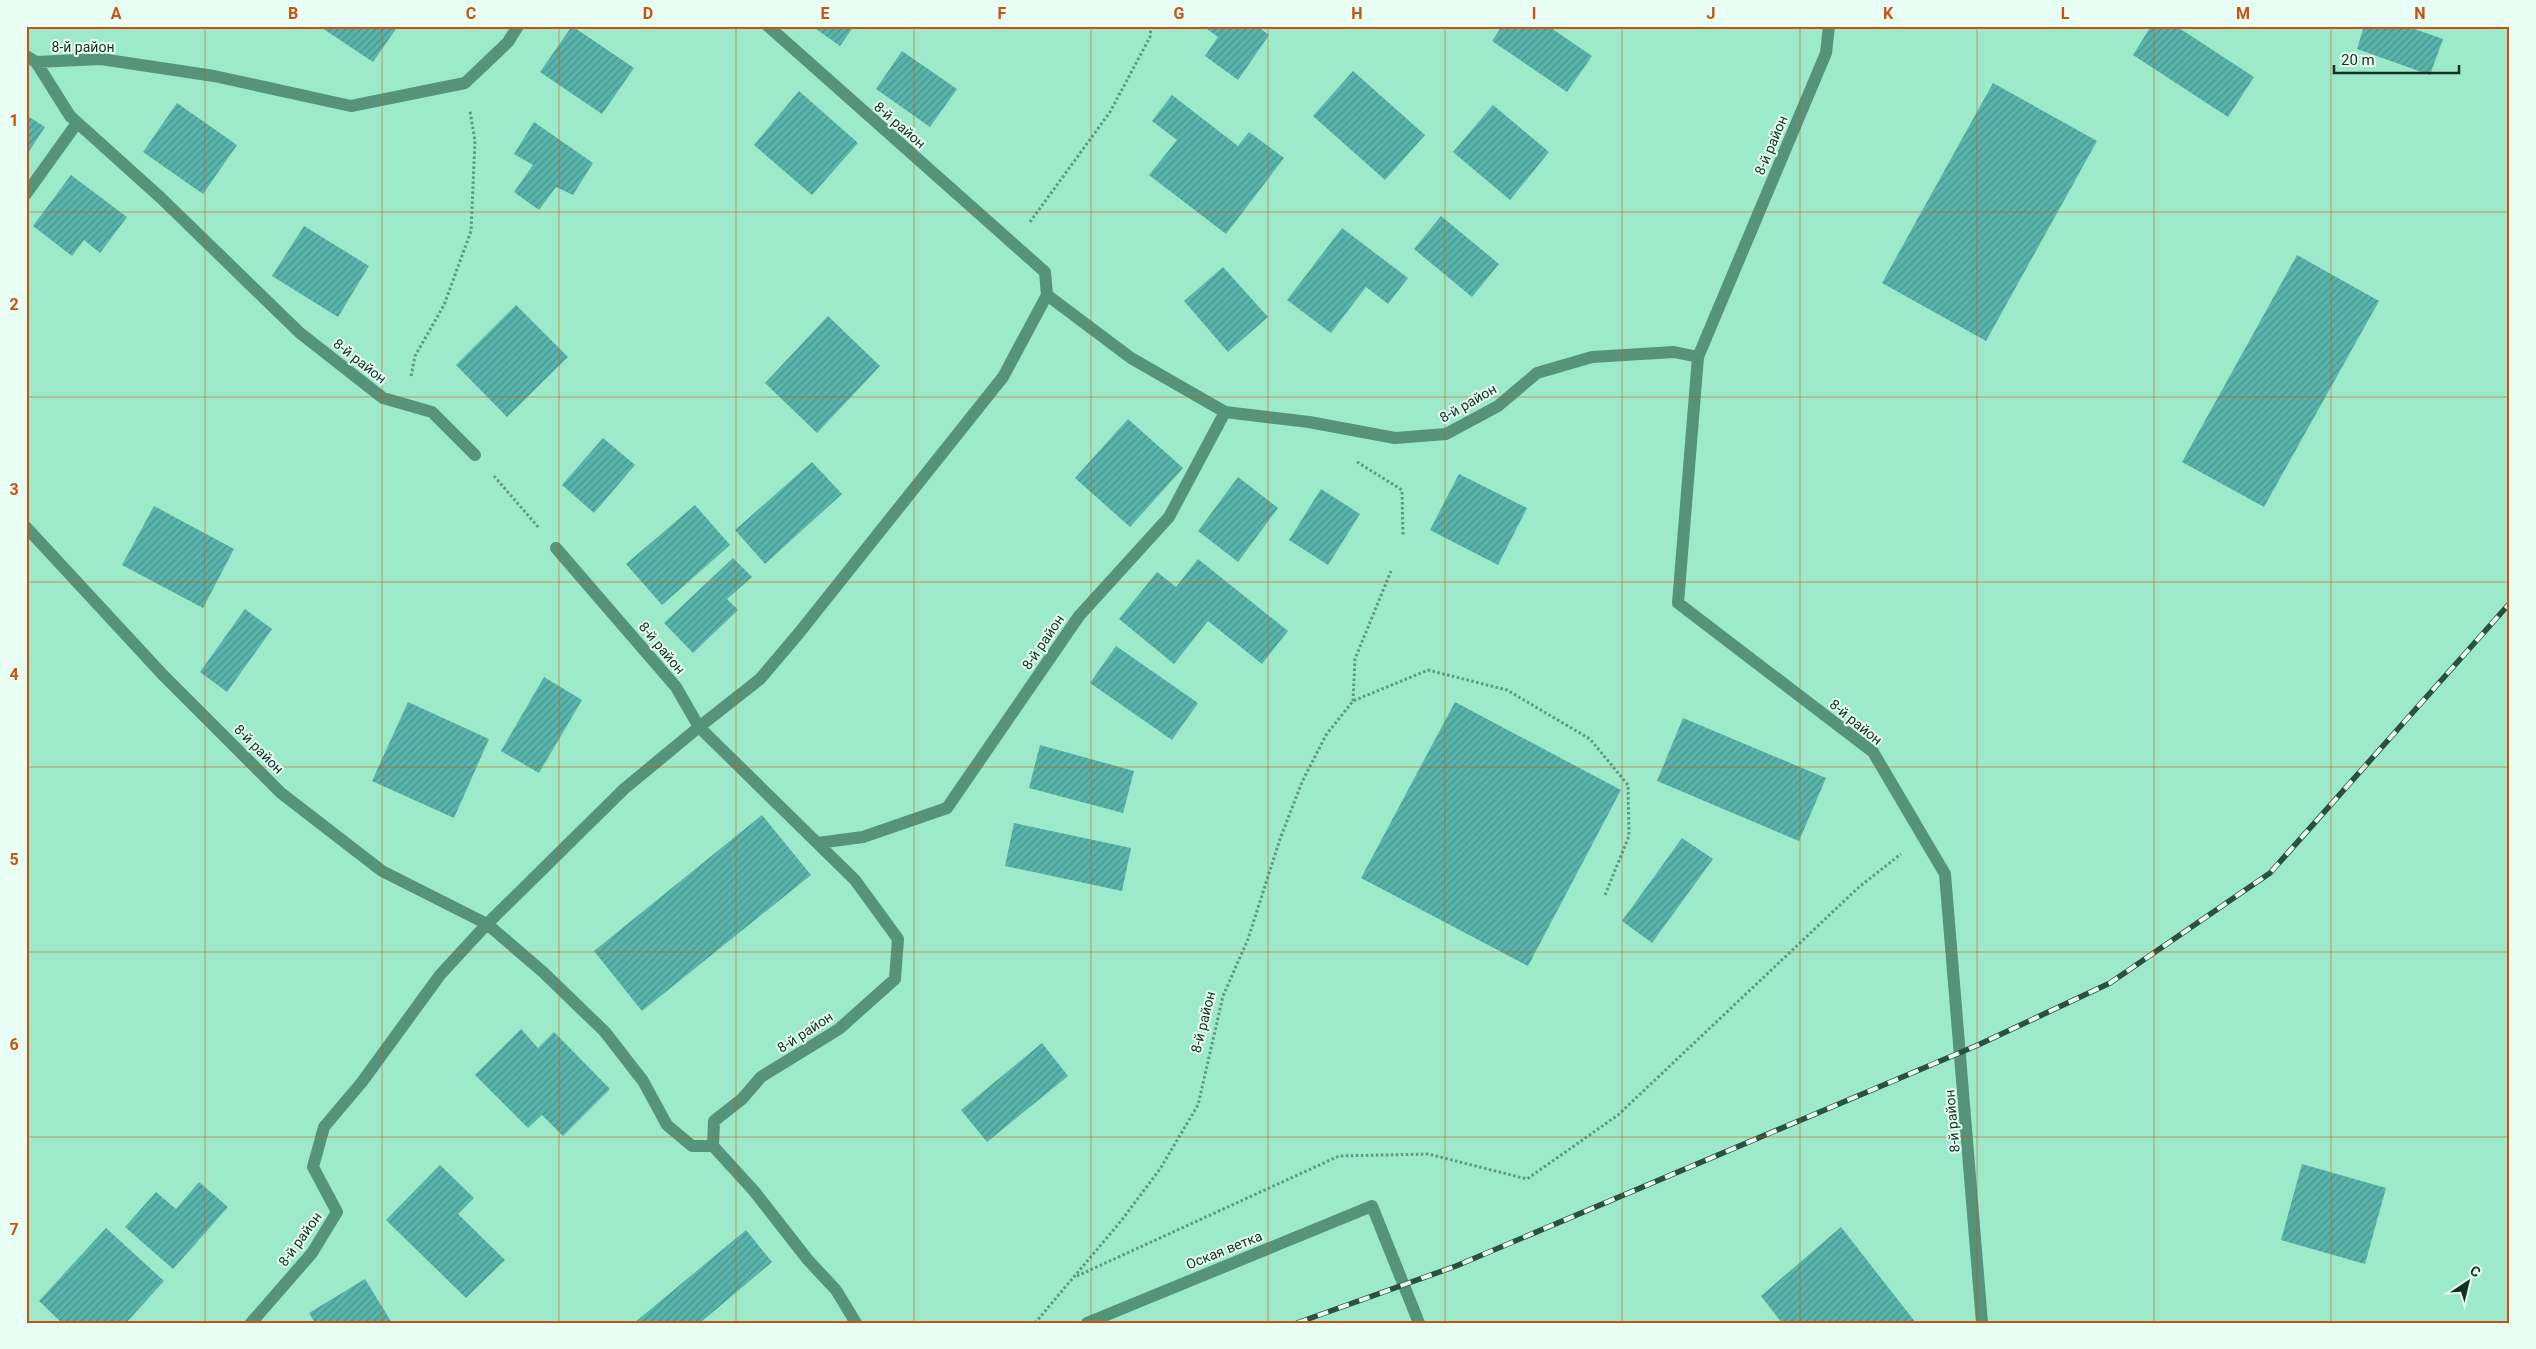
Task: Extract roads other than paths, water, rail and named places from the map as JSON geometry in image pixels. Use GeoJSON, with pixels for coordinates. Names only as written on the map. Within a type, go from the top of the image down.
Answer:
{"type":"FeatureCollection","features":[{"type":"Feature","properties":{"kind":"street","name":"8-й район"},"geometry":{"type":"LineString","coordinates":[[31,59],[101,59],[214,76],[351,106],[464,83],[508,42],[518,26]]}},
{"type":"Feature","properties":{"kind":"street","name":"8-й район"},"geometry":{"type":"LineString","coordinates":[[251,1323],[312,1252],[337,1212],[313,1167],[324,1127],[362,1082],[440,975],[486,924],[624,789],[760,679],[800,633],[1004,378],[1047,295],[1045,272],[879,127],[768,26]]}},
{"type":"Feature","properties":{"kind":"street","name":"8-й район"},"geometry":{"type":"LineString","coordinates":[[1829,26],[1826,53],[1698,357],[1678,603],[1873,752],[1946,874],[1982,1323]]}},
{"type":"Feature","properties":{"kind":"street","name":"8-й район"},"geometry":{"type":"LineString","coordinates":[[31,59],[70,116],[161,198],[300,333],[383,398],[432,412],[475,455]]}},
{"type":"Feature","properties":{"kind":"street"},"geometry":{"type":"LineString","coordinates":[[26,194],[77,123]]}},
{"type":"Feature","properties":{"kind":"street","name":"8-й район"},"geometry":{"type":"LineString","coordinates":[[1047,295],[1131,358],[1225,412],[1309,422],[1395,438],[1446,434],[1498,406],[1537,373],[1592,357],[1674,352],[1698,357]]}},
{"type":"Feature","properties":{"kind":"street","name":"8-й район"},"geometry":{"type":"LineString","coordinates":[[818,843],[863,837],[947,808],[1079,616],[1169,517],[1225,412]]}},
{"type":"Feature","properties":{"kind":"street","name":"8-й район"},"geometry":{"type":"LineString","coordinates":[[26,527],[162,675],[281,793],[382,871],[486,924],[543,972],[605,1032],[643,1081],[667,1125],[692,1146],[713,1146],[714,1121],[742,1099],[761,1077],[839,1029],[895,979],[898,939],[855,880],[699,727],[676,687],[556,548]]}},
{"type":"Feature","properties":{"kind":"street"},"geometry":{"type":"LineString","coordinates":[[713,1146],[754,1191],[803,1254],[836,1290],[856,1323]]}},
{"type":"Feature","properties":{"kind":"street","name":"Оская ветка"},"geometry":{"type":"LineString","coordinates":[[1087,1323],[1372,1206],[1419,1323]]}},
{"type":"Feature","properties":{"kind":"railway"},"geometry":{"type":"LineString","coordinates":[[1297,1323],[1456,1266],[1978,1045],[2110,983],[2270,873],[2510,603]]}}]}
